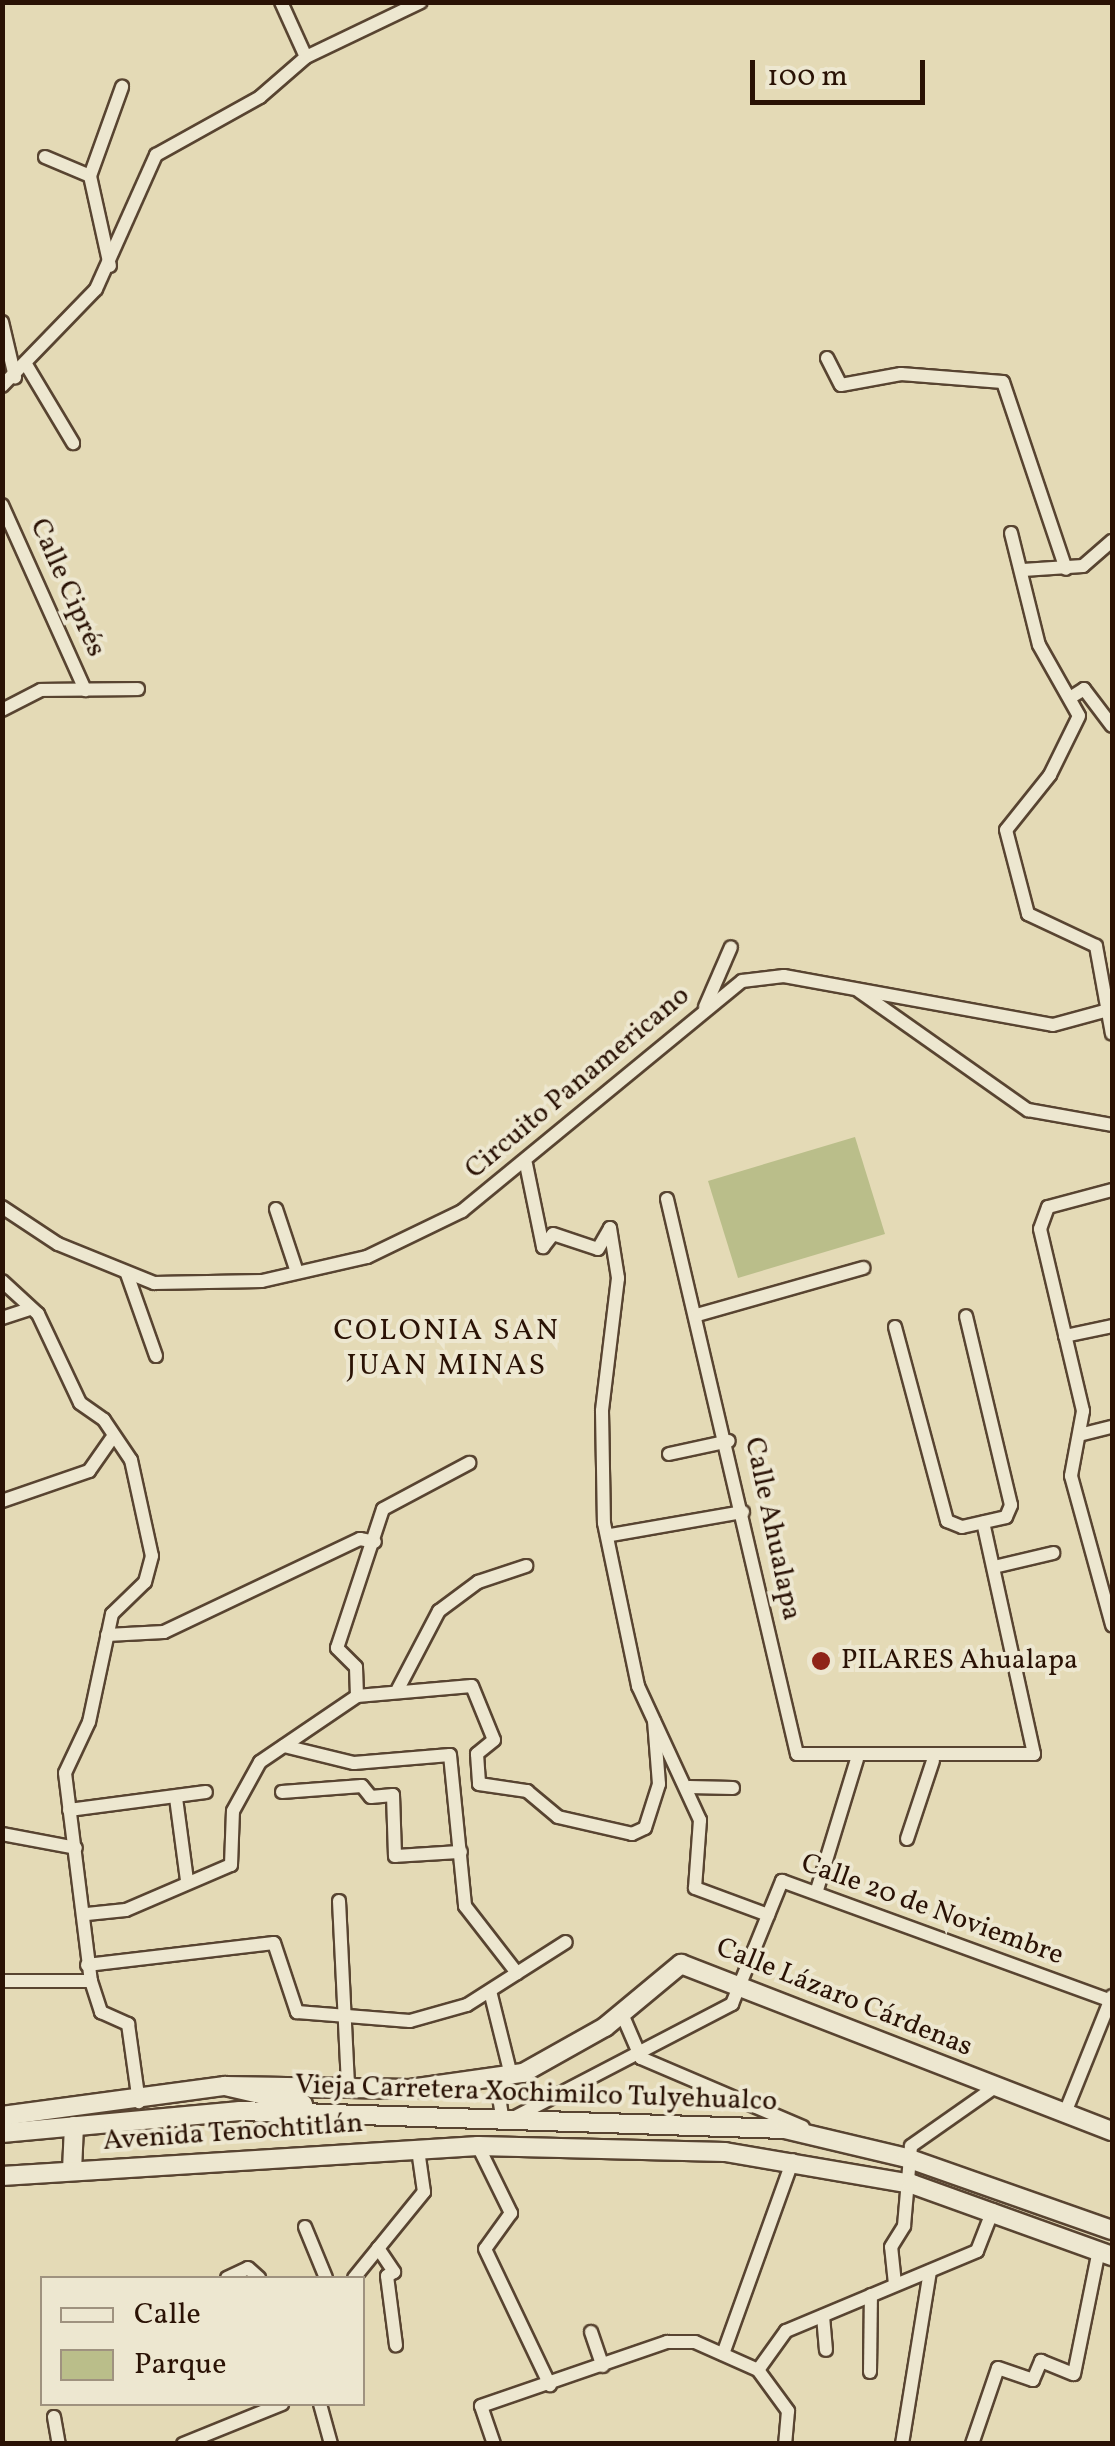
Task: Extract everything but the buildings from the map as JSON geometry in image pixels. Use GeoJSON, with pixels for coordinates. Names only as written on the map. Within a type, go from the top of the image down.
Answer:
{"type":"FeatureCollection","features":[{"type":"Feature","properties":{"kind":"main road","name":"Calle Lázaro Cárdenas"},"geometry":{"type":"LineString","coordinates":[[225,2086],[348,2084],[410,2089],[503,2076],[622,2014],[676,1964],[740,1983],[1112,2131]]}},
{"type":"Feature","properties":{"kind":"main road"},"geometry":{"type":"LineString","coordinates":[[2,2116],[139,2102],[225,2086],[343,2114]]}},
{"type":"Feature","properties":{"kind":"main road","name":"Vieja Carretera Xochimilco Tulyehualco"},"geometry":{"type":"LineString","coordinates":[[2,2133],[210,2112],[509,2117],[785,2129],[908,2158],[1112,2230]]}},
{"type":"Feature","properties":{"kind":"main road"},"geometry":{"type":"LineString","coordinates":[[72,2172],[74,2126]]}},
{"type":"Feature","properties":{"kind":"main road"},"geometry":{"type":"LineString","coordinates":[[837,2142],[838,2168]]}},
{"type":"Feature","properties":{"kind":"main road","name":"Avenida Tenochtitlán"},"geometry":{"type":"LineString","coordinates":[[2,2176],[478,2146],[793,2160],[912,2184],[1106,2253]]}},
{"type":"Feature","properties":{"kind":"street"},"geometry":{"type":"LineString","coordinates":[[281,2],[306,57]]}},
{"type":"Feature","properties":{"kind":"street"},"geometry":{"type":"LineString","coordinates":[[2,386],[27,366],[110,266],[156,155],[260,97],[306,57],[421,2]]}},
{"type":"Feature","properties":{"kind":"street"},"geometry":{"type":"LineString","coordinates":[[110,266],[90,176],[122,87]]}},
{"type":"Feature","properties":{"kind":"street"},"geometry":{"type":"LineString","coordinates":[[45,157],[90,176]]}},
{"type":"Feature","properties":{"kind":"street"},"geometry":{"type":"LineString","coordinates":[[2,322],[15,377]]}},
{"type":"Feature","properties":{"kind":"street"},"geometry":{"type":"LineString","coordinates":[[827,358],[841,385],[901,374],[1003,382],[1066,569]]}},
{"type":"Feature","properties":{"kind":"street"},"geometry":{"type":"LineString","coordinates":[[27,366],[73,443]]}},
{"type":"Feature","properties":{"kind":"street","name":"Calle Ciprés"},"geometry":{"type":"LineString","coordinates":[[2,505],[85,690]]}},
{"type":"Feature","properties":{"kind":"street"},"geometry":{"type":"LineString","coordinates":[[1011,533],[1044,658],[1073,696],[1080,716],[1069,744],[1006,830],[1028,914],[1094,943],[1112,1034]]}},
{"type":"Feature","properties":{"kind":"street"},"geometry":{"type":"LineString","coordinates":[[1022,570],[1066,569],[1112,541]]}},
{"type":"Feature","properties":{"kind":"street"},"geometry":{"type":"LineString","coordinates":[[2,710],[41,690],[138,689]]}},
{"type":"Feature","properties":{"kind":"street"},"geometry":{"type":"LineString","coordinates":[[1073,696],[1084,689],[1112,726]]}},
{"type":"Feature","properties":{"kind":"street"},"geometry":{"type":"LineString","coordinates":[[704,1009],[731,946]]}},
{"type":"Feature","properties":{"kind":"street","name":"Circuito Panamericano"},"geometry":{"type":"LineString","coordinates":[[2,1207],[128,1274],[180,1288],[298,1272],[402,1242],[526,1164],[704,1009],[742,981],[784,976],[855,989],[1013,1102],[1112,1124]]}},
{"type":"Feature","properties":{"kind":"street"},"geometry":{"type":"LineString","coordinates":[[855,989],[1052,1025],[1108,1011]]}},
{"type":"Feature","properties":{"kind":"street"},"geometry":{"type":"LineString","coordinates":[[526,1164],[543,1247],[552,1234],[598,1249],[610,1228],[618,1278],[602,1411],[611,1535],[638,1686],[689,1788],[700,1820],[697,1893],[768,1916]]}},
{"type":"Feature","properties":{"kind":"street"},"geometry":{"type":"LineString","coordinates":[[1112,1190],[1067,1198],[1040,1218],[1084,1412],[1071,1476],[1112,1625]]}},
{"type":"Feature","properties":{"kind":"street","name":"Calle Ahualapa"},"geometry":{"type":"LineString","coordinates":[[668,1199],[729,1441],[790,1740],[811,1758],[933,1761],[1034,1754],[994,1566]]}},
{"type":"Feature","properties":{"kind":"street"},"geometry":{"type":"LineString","coordinates":[[276,1209],[298,1272]]}},
{"type":"Feature","properties":{"kind":"street"},"geometry":{"type":"LineString","coordinates":[[697,1315],[863,1268]]}},
{"type":"Feature","properties":{"kind":"street"},"geometry":{"type":"LineString","coordinates":[[128,1274],[156,1356]]}},
{"type":"Feature","properties":{"kind":"street"},"geometry":{"type":"LineString","coordinates":[[2,1280],[30,1309],[80,1404],[104,1420],[111,1439],[130,1460],[152,1556],[107,1635],[89,1722],[65,1773],[87,1914],[91,1981],[101,2012],[128,2024],[139,2102]]}},
{"type":"Feature","properties":{"kind":"street"},"geometry":{"type":"LineString","coordinates":[[2,1318],[30,1309]]}},
{"type":"Feature","properties":{"kind":"street"},"geometry":{"type":"LineString","coordinates":[[895,1327],[947,1521],[982,1523],[1006,1517],[1010,1505],[966,1316]]}},
{"type":"Feature","properties":{"kind":"street"},"geometry":{"type":"LineString","coordinates":[[1065,1336],[1112,1326]]}},
{"type":"Feature","properties":{"kind":"street"},"geometry":{"type":"LineString","coordinates":[[1079,1434],[1112,1427]]}},
{"type":"Feature","properties":{"kind":"street"},"geometry":{"type":"LineString","coordinates":[[2,1501],[89,1471],[111,1439]]}},
{"type":"Feature","properties":{"kind":"street"},"geometry":{"type":"LineString","coordinates":[[669,1454],[729,1441]]}},
{"type":"Feature","properties":{"kind":"street"},"geometry":{"type":"LineString","coordinates":[[357,1696],[356,1667],[337,1648],[388,1503],[469,1463]]}},
{"type":"Feature","properties":{"kind":"street"},"geometry":{"type":"LineString","coordinates":[[611,1535],[743,1512]]}},
{"type":"Feature","properties":{"kind":"street"},"geometry":{"type":"LineString","coordinates":[[982,1523],[994,1566],[1052,1553]]}},
{"type":"Feature","properties":{"kind":"street"},"geometry":{"type":"LineString","coordinates":[[107,1635],[164,1632],[360,1539],[375,1542]]}},
{"type":"Feature","properties":{"kind":"street"},"geometry":{"type":"LineString","coordinates":[[398,1689],[439,1611],[478,1582],[526,1566]]}},
{"type":"Feature","properties":{"kind":"street"},"geometry":{"type":"LineString","coordinates":[[87,1914],[126,1910],[186,1880],[231,1865],[232,1810],[260,1762],[357,1696],[398,1689],[476,1690],[494,1740],[477,1754],[479,1784]]}},
{"type":"Feature","properties":{"kind":"street"},"geometry":{"type":"LineString","coordinates":[[458,1782],[527,1791],[558,1817],[640,1834],[659,1784],[654,1718]]}},
{"type":"Feature","properties":{"kind":"street"},"geometry":{"type":"LineString","coordinates":[[284,1746],[343,1763],[445,1753],[458,1782],[465,1906],[517,1974]]}},
{"type":"Feature","properties":{"kind":"street"},"geometry":{"type":"LineString","coordinates":[[817,1890],[858,1759]]}},
{"type":"Feature","properties":{"kind":"street"},"geometry":{"type":"LineString","coordinates":[[907,1839],[933,1761]]}},
{"type":"Feature","properties":{"kind":"street"},"geometry":{"type":"LineString","coordinates":[[282,1792],[362,1786],[371,1797],[394,1794],[396,1856],[461,1852]]}},
{"type":"Feature","properties":{"kind":"street"},"geometry":{"type":"LineString","coordinates":[[689,1788],[732,1788]]}},
{"type":"Feature","properties":{"kind":"street"},"geometry":{"type":"LineString","coordinates":[[68,1810],[206,1792]]}},
{"type":"Feature","properties":{"kind":"street"},"geometry":{"type":"LineString","coordinates":[[176,1798],[186,1880]]}},
{"type":"Feature","properties":{"kind":"street"},"geometry":{"type":"LineString","coordinates":[[2,1834],[76,1848]]}},
{"type":"Feature","properties":{"kind":"street","name":"Calle 20 de Noviembre"},"geometry":{"type":"LineString","coordinates":[[509,2117],[641,2058],[732,2004],[782,1881],[817,1890],[1112,1999]]}},
{"type":"Feature","properties":{"kind":"street"},"geometry":{"type":"LineString","coordinates":[[339,1902],[339,2018],[348,2084]]}},
{"type":"Feature","properties":{"kind":"street"},"geometry":{"type":"LineString","coordinates":[[88,1965],[274,1943],[291,2008],[339,2018],[410,2021],[490,1991],[566,1942]]}},
{"type":"Feature","properties":{"kind":"street"},"geometry":{"type":"LineString","coordinates":[[2,1981],[91,1981]]}},
{"type":"Feature","properties":{"kind":"street"},"geometry":{"type":"LineString","coordinates":[[490,1991],[509,2117]]}},
{"type":"Feature","properties":{"kind":"street"},"geometry":{"type":"LineString","coordinates":[[1065,2113],[1112,1999]]}},
{"type":"Feature","properties":{"kind":"street"},"geometry":{"type":"LineString","coordinates":[[622,2014],[641,2058],[837,2142]]}},
{"type":"Feature","properties":{"kind":"street"},"geometry":{"type":"LineString","coordinates":[[895,2284],[891,2248],[912,2184],[908,2158],[913,2143],[995,2087]]}},
{"type":"Feature","properties":{"kind":"street"},"geometry":{"type":"LineString","coordinates":[[478,2146],[512,2213],[485,2249],[550,2385]]}},
{"type":"Feature","properties":{"kind":"street"},"geometry":{"type":"LineString","coordinates":[[356,2276],[424,2192],[418,2150]]}},
{"type":"Feature","properties":{"kind":"street"},"geometry":{"type":"LineString","coordinates":[[723,2354],[793,2160]]}},
{"type":"Feature","properties":{"kind":"street"},"geometry":{"type":"LineString","coordinates":[[758,2370],[786,2331],[986,2245],[993,2210]]}},
{"type":"Feature","properties":{"kind":"street"},"geometry":{"type":"LineString","coordinates":[[304,2227],[325,2276]]}},
{"type":"Feature","properties":{"kind":"street"},"geometry":{"type":"LineString","coordinates":[[378,2248],[394,2272],[387,2276],[396,2345]]}},
{"type":"Feature","properties":{"kind":"street"},"geometry":{"type":"LineString","coordinates":[[972,2444],[998,2368],[1033,2380],[1041,2361],[1074,2374],[1106,2253]]}},
{"type":"Feature","properties":{"kind":"street"},"geometry":{"type":"LineString","coordinates":[[231,2276],[248,2268],[257,2276]]}},
{"type":"Feature","properties":{"kind":"street"},"geometry":{"type":"LineString","coordinates":[[902,2444],[930,2271]]}},
{"type":"Feature","properties":{"kind":"street"},"geometry":{"type":"LineString","coordinates":[[870,2295],[870,2372]]}},
{"type":"Feature","properties":{"kind":"street"},"geometry":{"type":"LineString","coordinates":[[823,2316],[826,2350]]}},
{"type":"Feature","properties":{"kind":"street"},"geometry":{"type":"LineString","coordinates":[[592,2332],[603,2366]]}},
{"type":"Feature","properties":{"kind":"street"},"geometry":{"type":"LineString","coordinates":[[494,2444],[481,2406],[668,2342],[723,2354],[758,2370],[788,2411],[785,2444]]}},
{"type":"Feature","properties":{"kind":"street"},"geometry":{"type":"LineString","coordinates":[[183,2444],[277,2406]]}},
{"type":"Feature","properties":{"kind":"street"},"geometry":{"type":"LineString","coordinates":[[321,2406],[331,2444]]}},
{"type":"Feature","properties":{"kind":"street"},"geometry":{"type":"LineString","coordinates":[[54,2418],[59,2444]]}},
{"type":"Feature","properties":{"kind":"green space"},"geometry":{"type":"Polygon","coordinates":[[[855,1137],[885,1234],[738,1278],[708,1181],[855,1137]]]}},
{"type":"Feature","properties":{"kind":"place","name":"PILARES Ahualapa"},"geometry":{"type":"Point","coordinates":[821,1661]}},
{"type":"Feature","properties":{"kind":"district","name":"COLONIA SAN JUAN MINAS"},"geometry":{"type":"Point","coordinates":[447,1348]}}]}
